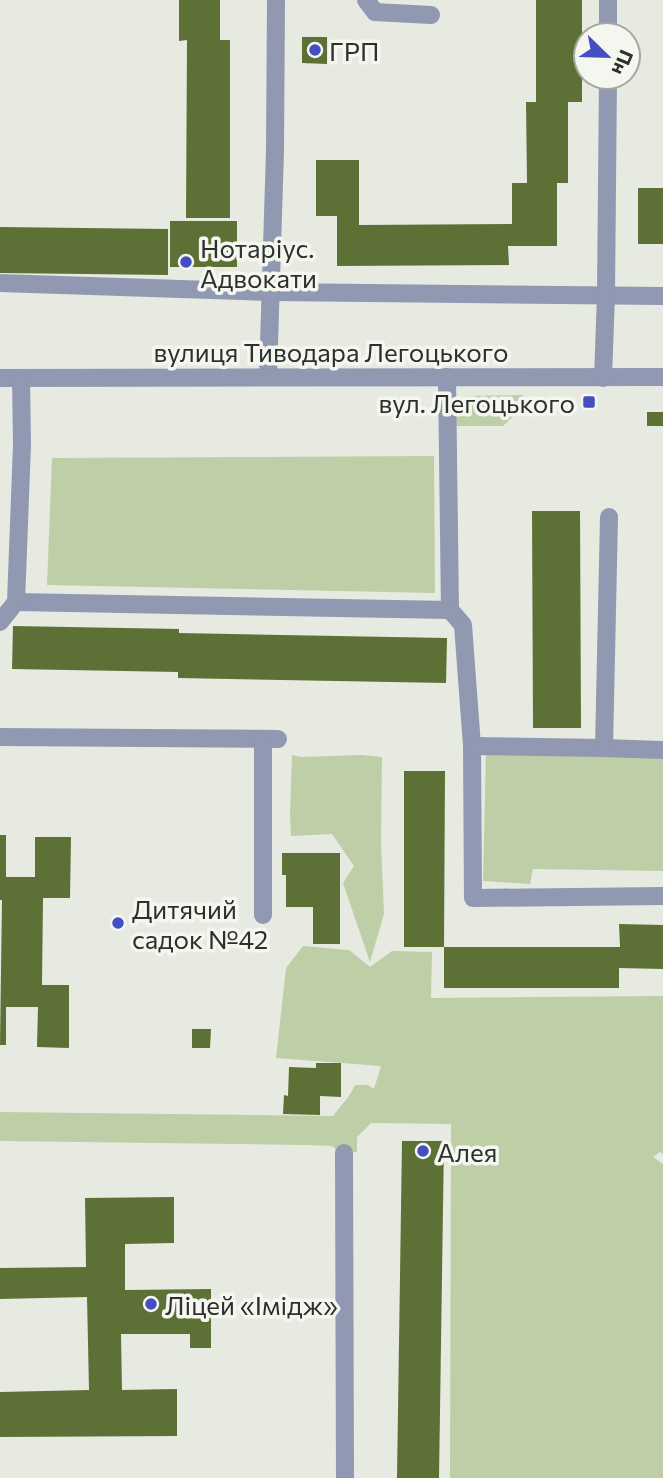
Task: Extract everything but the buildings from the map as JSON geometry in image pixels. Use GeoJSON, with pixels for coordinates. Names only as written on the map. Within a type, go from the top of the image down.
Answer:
{"type":"FeatureCollection","features":[{"type":"Feature","properties":{"kind":"street"},"geometry":{"type":"LineString","coordinates":[[268,377],[272,292],[276,0]]}},
{"type":"Feature","properties":{"kind":"street"},"geometry":{"type":"LineString","coordinates":[[366,0],[375,12],[431,15]]}},
{"type":"Feature","properties":{"kind":"street"},"geometry":{"type":"LineString","coordinates":[[608,0],[608,21]]}},
{"type":"Feature","properties":{"kind":"street"},"geometry":{"type":"LineString","coordinates":[[603,377],[608,91]]}},
{"type":"Feature","properties":{"kind":"street"},"geometry":{"type":"LineString","coordinates":[[0,283],[272,292],[663,296]]}},
{"type":"Feature","properties":{"kind":"street"},"geometry":{"type":"LineString","coordinates":[[447,377],[450,610],[463,625],[472,746],[473,898],[663,896]]}},
{"type":"Feature","properties":{"kind":"street","name":"вулиця Тиводара Легоцького"},"geometry":{"type":"LineString","coordinates":[[0,378],[663,377]]}},
{"type":"Feature","properties":{"kind":"street"},"geometry":{"type":"LineString","coordinates":[[0,622],[16,602],[22,378]]}},
{"type":"Feature","properties":{"kind":"street"},"geometry":{"type":"LineString","coordinates":[[604,748],[609,517]]}},
{"type":"Feature","properties":{"kind":"street"},"geometry":{"type":"LineString","coordinates":[[16,602],[450,610]]}},
{"type":"Feature","properties":{"kind":"street"},"geometry":{"type":"LineString","coordinates":[[0,737],[271,739],[262,915]]}},
{"type":"Feature","properties":{"kind":"street"},"geometry":{"type":"LineString","coordinates":[[472,746],[663,750]]}},
{"type":"Feature","properties":{"kind":"street"},"geometry":{"type":"LineString","coordinates":[[344,1153],[345,1478]]}},
{"type":"Feature","properties":{"kind":"green space"},"geometry":{"type":"Polygon","coordinates":[[[523,395],[526,404],[503,426],[453,426],[456,409],[466,396],[523,395]]]}},
{"type":"Feature","properties":{"kind":"green space"},"geometry":{"type":"Polygon","coordinates":[[[434,456],[435,593],[47,585],[52,458],[434,456]]]}},
{"type":"Feature","properties":{"kind":"green space"},"geometry":{"type":"Polygon","coordinates":[[[486,751],[663,756],[663,871],[533,869],[530,884],[483,881],[486,751]]]}},
{"type":"Feature","properties":{"kind":"green space"},"geometry":{"type":"Polygon","coordinates":[[[292,755],[382,757],[384,914],[370,962],[343,883],[354,866],[332,834],[291,836],[292,755]]]}},
{"type":"Feature","properties":{"kind":"green space"},"geometry":{"type":"Polygon","coordinates":[[[303,946],[349,950],[370,967],[392,951],[432,952],[431,998],[663,996],[663,1154],[660,1152],[653,1157],[663,1164],[663,1478],[450,1478],[451,1124],[371,1123],[357,1137],[357,1152],[340,1153],[332,1146],[305,1145],[0,1141],[0,1112],[333,1116],[355,1085],[368,1085],[374,1089],[381,1066],[276,1058],[286,968],[303,946]]]}},
{"type":"Feature","properties":{"kind":"place","name":"ГРП"},"geometry":{"type":"Point","coordinates":[315,50]}},
{"type":"Feature","properties":{"kind":"place","name":"Нотаріус. Адвокати"},"geometry":{"type":"Point","coordinates":[186,262]}},
{"type":"Feature","properties":{"kind":"place","name":"вул. Легоцького"},"geometry":{"type":"Point","coordinates":[589,402]}},
{"type":"Feature","properties":{"kind":"place","name":"Дитячий садок №42"},"geometry":{"type":"Point","coordinates":[118,923]}},
{"type":"Feature","properties":{"kind":"place","name":"Алея"},"geometry":{"type":"Point","coordinates":[423,1151]}},
{"type":"Feature","properties":{"kind":"place","name":"Ліцей «Імідж»"},"geometry":{"type":"Point","coordinates":[151,1304]}}]}
